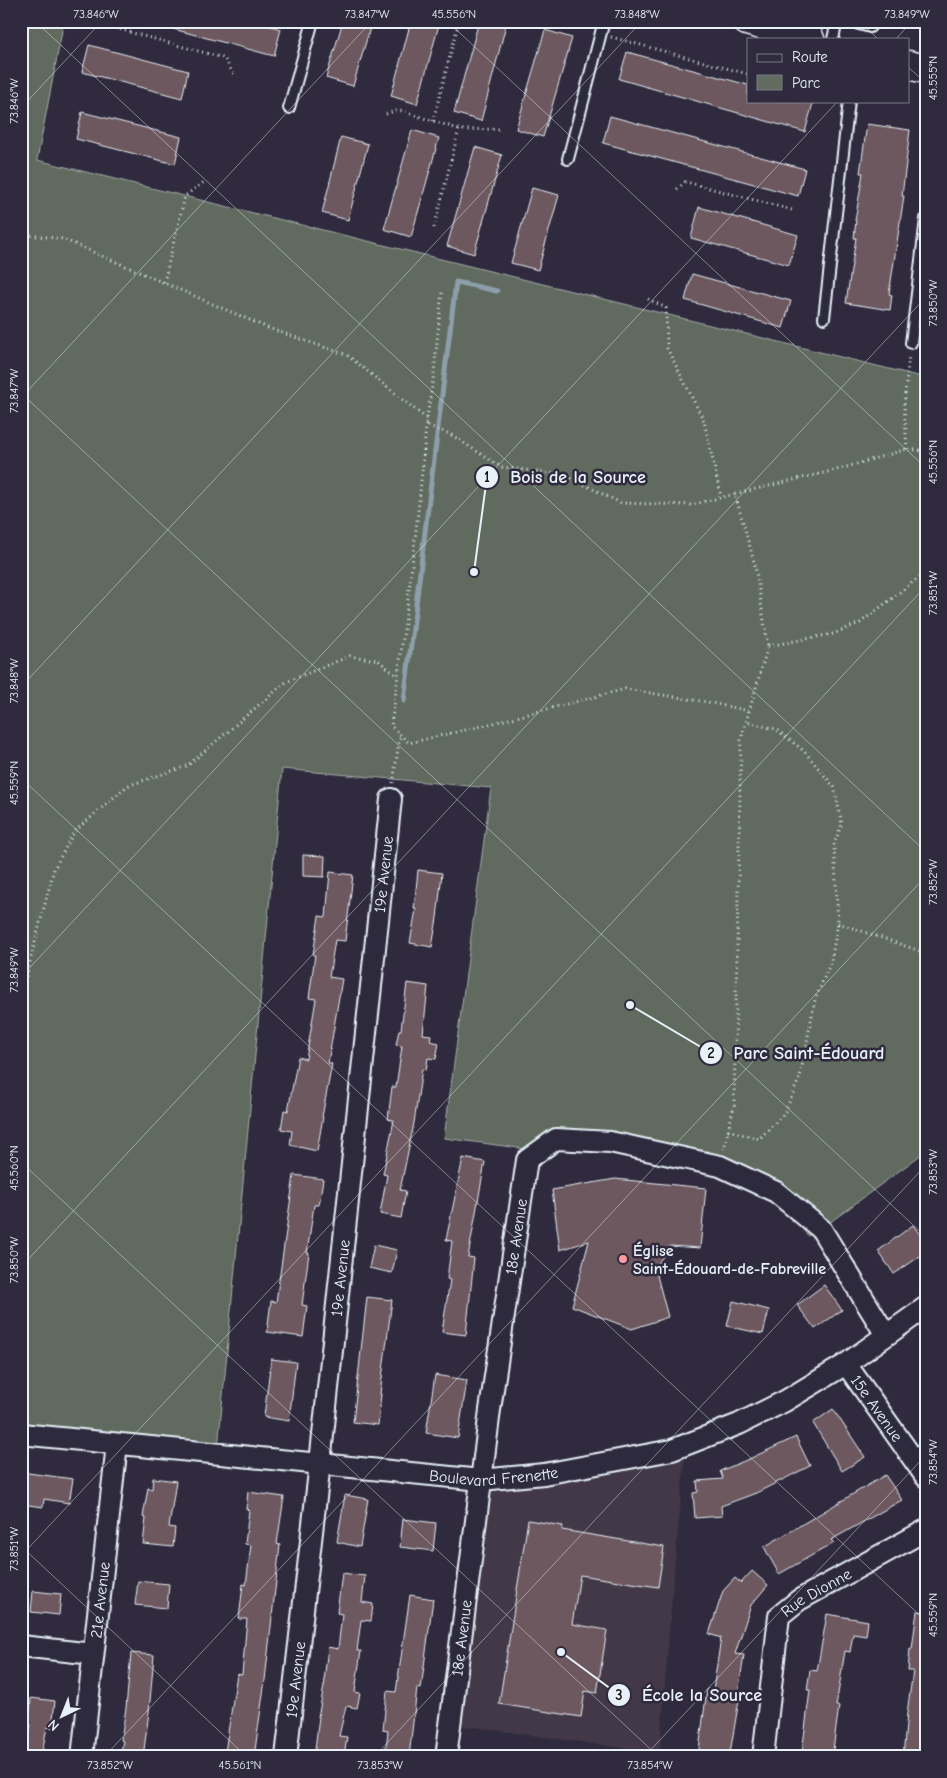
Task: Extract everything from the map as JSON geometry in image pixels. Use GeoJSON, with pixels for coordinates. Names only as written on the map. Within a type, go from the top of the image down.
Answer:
{"type":"FeatureCollection","features":[{"type":"Feature","properties":{"kind":"main road"},"geometry":{"type":"LineString","coordinates":[[747,21],[806,38]]}},
{"type":"Feature","properties":{"kind":"main road"},"geometry":{"type":"LineString","coordinates":[[910,65],[926,69]]}},
{"type":"Feature","properties":{"kind":"street","name":"19e Avenue"},"geometry":{"type":"LineString","coordinates":[[286,1757],[320,1463],[391,799]]}},
{"type":"Feature","properties":{"kind":"street","name":"18e Avenue"},"geometry":{"type":"LineString","coordinates":[[446,1757],[481,1480],[527,1160],[556,1139],[610,1142],[720,1166],[776,1192],[821,1229],[886,1336]]}},
{"type":"Feature","properties":{"kind":"street","name":"Boulevard Frenette"},"geometry":{"type":"LineString","coordinates":[[21,1434],[481,1480],[544,1474],[672,1450],[740,1424],[785,1401],[846,1364],[926,1307]]}},
{"type":"Feature","properties":{"kind":"street","name":"15e Avenue"},"geometry":{"type":"LineString","coordinates":[[846,1364],[926,1477]]}},
{"type":"Feature","properties":{"kind":"street","name":"21e Avenue"},"geometry":{"type":"LineString","coordinates":[[82,1757],[117,1444]]}},
{"type":"Feature","properties":{"kind":"street","name":"Rue Dionne"},"geometry":{"type":"LineString","coordinates":[[763,1757],[779,1616],[799,1600],[926,1530]]}},
{"type":"Feature","properties":{"kind":"street"},"geometry":{"type":"LineString","coordinates":[[21,1646],[93,1654]]}},
{"type":"Feature","properties":{"kind":"lane"},"geometry":{"type":"LineString","coordinates":[[289,108],[313,21]]}},
{"type":"Feature","properties":{"kind":"lane"},"geometry":{"type":"LineString","coordinates":[[568,159],[604,21]]}},
{"type":"Feature","properties":{"kind":"lane"},"geometry":{"type":"LineString","coordinates":[[833,38],[837,21]]}},
{"type":"Feature","properties":{"kind":"lane"},"geometry":{"type":"LineString","coordinates":[[848,21],[870,27]]}},
{"type":"Feature","properties":{"kind":"lane"},"geometry":{"type":"LineString","coordinates":[[824,318],[849,102]]}},
{"type":"Feature","properties":{"kind":"lane"},"geometry":{"type":"LineString","coordinates":[[910,343],[926,219]]}},
{"type":"Feature","properties":{"kind":"path"},"geometry":{"type":"LineString","coordinates":[[433,121],[459,21]]}},
{"type":"Feature","properties":{"kind":"path"},"geometry":{"type":"LineString","coordinates":[[96,23],[224,58],[235,76]]}},
{"type":"Feature","properties":{"kind":"path"},"geometry":{"type":"LineString","coordinates":[[612,37],[747,74]]}},
{"type":"Feature","properties":{"kind":"path"},"geometry":{"type":"LineString","coordinates":[[386,114],[401,111],[459,129],[499,129]]}},
{"type":"Feature","properties":{"kind":"path"},"geometry":{"type":"LineString","coordinates":[[434,228],[459,129]]}},
{"type":"Feature","properties":{"kind":"path"},"geometry":{"type":"LineString","coordinates":[[164,282],[184,196],[204,182]]}},
{"type":"Feature","properties":{"kind":"path"},"geometry":{"type":"LineString","coordinates":[[677,189],[685,182],[792,210]]}},
{"type":"Feature","properties":{"kind":"path"},"geometry":{"type":"LineString","coordinates":[[21,234],[63,239],[268,328],[348,355],[426,419]]}},
{"type":"Feature","properties":{"kind":"path"},"geometry":{"type":"LineString","coordinates":[[442,291],[434,373],[426,419],[422,478],[391,726],[409,743],[478,728],[626,689],[749,711]]}},
{"type":"Feature","properties":{"kind":"path"},"geometry":{"type":"LineString","coordinates":[[648,299],[666,308],[666,348],[704,421],[721,498]]}},
{"type":"Feature","properties":{"kind":"path"},"geometry":{"type":"LineString","coordinates":[[907,449],[904,404],[910,343]]}},
{"type":"Feature","properties":{"kind":"path"},"geometry":{"type":"LineString","coordinates":[[426,425],[447,432],[501,467],[564,475],[620,503],[691,505],[840,469],[907,449],[926,451]]}},
{"type":"Feature","properties":{"kind":"path"},"geometry":{"type":"LineString","coordinates":[[720,1166],[734,1105],[741,739],[768,646],[755,564],[735,494]]}},
{"type":"Feature","properties":{"kind":"path"},"geometry":{"type":"LineString","coordinates":[[768,646],[833,634],[860,623],[926,572]]}},
{"type":"Feature","properties":{"kind":"path"},"geometry":{"type":"LineString","coordinates":[[21,996],[54,869],[74,832],[127,786],[187,766],[286,682],[350,656],[378,660],[398,676]]}},
{"type":"Feature","properties":{"kind":"path"},"geometry":{"type":"LineString","coordinates":[[728,1130],[759,1139],[784,1114],[800,1077],[815,1000],[831,961],[838,923],[834,844],[842,824],[834,787],[804,751],[776,729],[746,722]]}},
{"type":"Feature","properties":{"kind":"path"},"geometry":{"type":"LineString","coordinates":[[391,799],[400,734]]}},
{"type":"Feature","properties":{"kind":"path"},"geometry":{"type":"LineString","coordinates":[[838,923],[926,953]]}},
{"type":"Feature","properties":{"kind":"shaded area"},"geometry":{"type":"Polygon","coordinates":[[[685,1459],[660,1750],[629,1749],[445,1723],[481,1480],[685,1459]]]}},
{"type":"Feature","properties":{"kind":"green space"},"geometry":{"type":"Polygon","coordinates":[[[21,21],[64,21],[37,160],[926,378],[926,1151],[821,1229],[808,1236],[777,1199],[743,1183],[573,1133],[534,1150],[444,1138],[491,788],[282,769],[218,1448],[21,1425],[21,21]]]}},
{"type":"Feature","properties":{"kind":"building"},"geometry":{"type":"Polygon","coordinates":[[[163,21],[253,21],[281,29],[274,56],[162,26],[163,21]]]}},
{"type":"Feature","properties":{"kind":"building"},"geometry":{"type":"Polygon","coordinates":[[[343,21],[372,21],[353,86],[326,78],[343,21]]]}},
{"type":"Feature","properties":{"kind":"building"},"geometry":{"type":"Polygon","coordinates":[[[411,21],[440,21],[417,104],[391,96],[411,21]]]}},
{"type":"Feature","properties":{"kind":"building"},"geometry":{"type":"Polygon","coordinates":[[[479,21],[507,21],[481,121],[454,113],[479,21]]]}},
{"type":"Feature","properties":{"kind":"building"},"geometry":{"type":"Polygon","coordinates":[[[545,30],[572,38],[543,137],[516,129],[545,30]]]}},
{"type":"Feature","properties":{"kind":"building"},"geometry":{"type":"Polygon","coordinates":[[[89,45],[188,71],[182,98],[82,72],[89,45]]]}},
{"type":"Feature","properties":{"kind":"building"},"geometry":{"type":"Polygon","coordinates":[[[627,52],[747,85],[747,102],[813,103],[805,132],[619,79],[627,52]]]}},
{"type":"Feature","properties":{"kind":"building"},"geometry":{"type":"Polygon","coordinates":[[[82,112],[181,137],[175,164],[76,139],[82,112]]]}},
{"type":"Feature","properties":{"kind":"building"},"geometry":{"type":"Polygon","coordinates":[[[610,116],[805,169],[798,196],[603,143],[610,116]]]}},
{"type":"Feature","properties":{"kind":"building"},"geometry":{"type":"Polygon","coordinates":[[[867,124],[910,130],[902,196],[904,196],[889,294],[892,295],[890,310],[846,303],[856,238],[854,238],[855,221],[863,173],[860,173],[867,124]]]}},
{"type":"Feature","properties":{"kind":"building"},"geometry":{"type":"Polygon","coordinates":[[[412,130],[439,138],[411,237],[384,229],[412,130]]]}},
{"type":"Feature","properties":{"kind":"building"},"geometry":{"type":"Polygon","coordinates":[[[341,137],[368,144],[348,220],[322,213],[341,137]]]}},
{"type":"Feature","properties":{"kind":"building"},"geometry":{"type":"Polygon","coordinates":[[[475,147],[502,155],[474,254],[447,246],[475,147]]]}},
{"type":"Feature","properties":{"kind":"building"},"geometry":{"type":"Polygon","coordinates":[[[532,188],[559,195],[538,270],[511,263],[532,188]]]}},
{"type":"Feature","properties":{"kind":"building"},"geometry":{"type":"Polygon","coordinates":[[[699,207],[798,235],[789,265],[691,238],[699,207]]]}},
{"type":"Feature","properties":{"kind":"building"},"geometry":{"type":"Polygon","coordinates":[[[692,274],[791,301],[783,328],[685,300],[692,274]]]}},
{"type":"Feature","properties":{"kind":"building"},"geometry":{"type":"Polygon","coordinates":[[[303,855],[325,856],[324,877],[303,876],[303,855]]]}},
{"type":"Feature","properties":{"kind":"building"},"geometry":{"type":"Polygon","coordinates":[[[418,870],[442,873],[432,947],[410,943],[416,909],[414,909],[418,870]]]}},
{"type":"Feature","properties":{"kind":"building"},"geometry":{"type":"Polygon","coordinates":[[[330,872],[353,875],[345,941],[335,940],[329,977],[342,979],[328,1063],[332,1064],[317,1151],[290,1145],[292,1131],[281,1129],[284,1110],[288,1111],[298,1057],[306,1059],[316,999],[309,998],[315,955],[313,955],[319,916],[326,917],[330,872]]]}},
{"type":"Feature","properties":{"kind":"building"},"geometry":{"type":"Polygon","coordinates":[[[407,983],[428,986],[423,1034],[431,1035],[430,1041],[439,1043],[436,1059],[428,1058],[426,1070],[422,1069],[414,1123],[400,1190],[406,1191],[401,1218],[380,1214],[387,1175],[383,1174],[394,1120],[388,1119],[392,1087],[396,1087],[402,1046],[396,1045],[399,1030],[401,1030],[407,983]]]}},
{"type":"Feature","properties":{"kind":"building"},"geometry":{"type":"Polygon","coordinates":[[[463,1158],[485,1162],[468,1257],[474,1258],[466,1335],[442,1332],[450,1280],[447,1279],[452,1241],[446,1240],[463,1158]]]}},
{"type":"Feature","properties":{"kind":"building"},"geometry":{"type":"Polygon","coordinates":[[[294,1175],[323,1179],[319,1205],[314,1205],[307,1253],[309,1253],[302,1305],[307,1306],[303,1337],[267,1332],[271,1301],[276,1302],[294,1175]]]}},
{"type":"Feature","properties":{"kind":"building","name":"Église Saint-Édouard-de-Fabreville"},"geometry":{"type":"Polygon","coordinates":[[[615,1179],[706,1188],[700,1248],[670,1246],[655,1268],[668,1317],[632,1329],[572,1306],[589,1241],[560,1250],[552,1190],[615,1179]]]}},
{"type":"Feature","properties":{"kind":"building"},"geometry":{"type":"Polygon","coordinates":[[[913,1225],[926,1243],[926,1252],[894,1274],[878,1251],[913,1225]]]}},
{"type":"Feature","properties":{"kind":"building"},"geometry":{"type":"Polygon","coordinates":[[[374,1245],[397,1250],[392,1273],[369,1268],[374,1245]]]}},
{"type":"Feature","properties":{"kind":"building"},"geometry":{"type":"Polygon","coordinates":[[[824,1285],[842,1310],[815,1329],[797,1305],[824,1285]]]}},
{"type":"Feature","properties":{"kind":"building"},"geometry":{"type":"Polygon","coordinates":[[[367,1297],[392,1300],[378,1425],[353,1422],[367,1297]]]}},
{"type":"Feature","properties":{"kind":"building"},"geometry":{"type":"Polygon","coordinates":[[[733,1301],[769,1310],[763,1334],[727,1326],[733,1301]]]}},
{"type":"Feature","properties":{"kind":"building"},"geometry":{"type":"Polygon","coordinates":[[[271,1359],[296,1362],[289,1421],[264,1417],[271,1359]]]}},
{"type":"Feature","properties":{"kind":"building"},"geometry":{"type":"Polygon","coordinates":[[[435,1375],[467,1380],[458,1438],[426,1433],[435,1375]]]}},
{"type":"Feature","properties":{"kind":"building"},"geometry":{"type":"Polygon","coordinates":[[[833,1409],[865,1457],[842,1471],[813,1423],[833,1409]]]}},
{"type":"Feature","properties":{"kind":"building"},"geometry":{"type":"Polygon","coordinates":[[[796,1437],[810,1466],[756,1493],[721,1506],[722,1516],[695,1518],[693,1493],[698,1492],[697,1481],[723,1479],[720,1471],[796,1437]]]}},
{"type":"Feature","properties":{"kind":"building"},"geometry":{"type":"Polygon","coordinates":[[[21,1472],[73,1479],[69,1503],[44,1499],[43,1507],[21,1504],[21,1472]]]}},
{"type":"Feature","properties":{"kind":"building"},"geometry":{"type":"Polygon","coordinates":[[[885,1475],[902,1500],[831,1540],[834,1543],[779,1574],[764,1547],[885,1475]]]}},
{"type":"Feature","properties":{"kind":"building"},"geometry":{"type":"Polygon","coordinates":[[[153,1478],[176,1481],[169,1527],[175,1528],[173,1547],[143,1544],[146,1518],[143,1517],[148,1488],[152,1489],[153,1478]]]}},
{"type":"Feature","properties":{"kind":"building"},"geometry":{"type":"Polygon","coordinates":[[[248,1492],[284,1497],[277,1544],[280,1545],[265,1680],[254,1757],[235,1757],[235,1754],[225,1752],[237,1674],[242,1675],[247,1619],[239,1619],[243,1584],[246,1585],[251,1545],[245,1544],[249,1510],[246,1509],[248,1492]]]}},
{"type":"Feature","properties":{"kind":"building"},"geometry":{"type":"Polygon","coordinates":[[[345,1495],[368,1499],[360,1547],[337,1542],[345,1495]]]}},
{"type":"Feature","properties":{"kind":"building"},"geometry":{"type":"Polygon","coordinates":[[[403,1519],[436,1523],[433,1551],[400,1547],[403,1519]]]}},
{"type":"Feature","properties":{"kind":"building"},"geometry":{"type":"Polygon","coordinates":[[[528,1520],[563,1526],[562,1530],[664,1547],[658,1587],[580,1575],[572,1624],[607,1630],[597,1693],[585,1691],[581,1717],[499,1704],[528,1520]]]}},
{"type":"Feature","properties":{"kind":"building"},"geometry":{"type":"Polygon","coordinates":[[[752,1571],[768,1585],[751,1605],[735,1654],[744,1655],[738,1694],[740,1694],[730,1753],[727,1752],[726,1757],[698,1757],[707,1689],[713,1690],[721,1638],[709,1634],[723,1591],[735,1578],[741,1583],[752,1571]]]}},
{"type":"Feature","properties":{"kind":"building"},"geometry":{"type":"Polygon","coordinates":[[[342,1573],[365,1576],[362,1602],[373,1604],[371,1621],[361,1620],[357,1651],[361,1651],[355,1692],[360,1693],[357,1708],[346,1706],[339,1736],[347,1737],[344,1757],[314,1757],[328,1647],[338,1649],[342,1614],[337,1613],[342,1573]]]}},
{"type":"Feature","properties":{"kind":"building"},"geometry":{"type":"Polygon","coordinates":[[[138,1581],[169,1584],[167,1608],[135,1605],[138,1581]]]}},
{"type":"Feature","properties":{"kind":"building"},"geometry":{"type":"Polygon","coordinates":[[[33,1591],[61,1594],[59,1615],[31,1612],[33,1591]]]}},
{"type":"Feature","properties":{"kind":"building"},"geometry":{"type":"Polygon","coordinates":[[[410,1595],[433,1599],[421,1689],[417,1688],[409,1757],[385,1757],[388,1731],[383,1730],[387,1691],[396,1692],[410,1595]]]}},
{"type":"Feature","properties":{"kind":"building"},"geometry":{"type":"Polygon","coordinates":[[[917,1611],[926,1612],[926,1757],[903,1757],[913,1671],[908,1671],[910,1649],[912,1649],[917,1611]]]}},
{"type":"Feature","properties":{"kind":"building"},"geometry":{"type":"Polygon","coordinates":[[[827,1614],[868,1621],[866,1636],[853,1634],[850,1652],[845,1651],[836,1706],[839,1706],[832,1757],[804,1757],[804,1753],[802,1753],[810,1690],[807,1690],[810,1670],[817,1671],[827,1614]]]}},
{"type":"Feature","properties":{"kind":"building"},"geometry":{"type":"Polygon","coordinates":[[[131,1653],[154,1655],[143,1757],[120,1757],[131,1653]]]}},
{"type":"Feature","properties":{"kind":"building"},"geometry":{"type":"Polygon","coordinates":[[[31,1698],[55,1701],[52,1728],[47,1727],[41,1757],[24,1757],[31,1725],[29,1725],[31,1698]]]}},
{"type":"Feature","properties":{"kind":"waterway"},"geometry":{"type":"LineString","coordinates":[[404,701],[456,282],[497,291]]}},
{"type":"Feature","properties":{"kind":"place","name":"Bois de la Source"},"geometry":{"type":"Point","coordinates":[474,572]}},
{"type":"Feature","properties":{"kind":"place","name":"Parc Saint-Édouard"},"geometry":{"type":"Point","coordinates":[630,1005]}},
{"type":"Feature","properties":{"kind":"place","name":"Église Saint-Édouard-de-Fabreville"},"geometry":{"type":"Point","coordinates":[623,1259]}},
{"type":"Feature","properties":{"kind":"place","name":"École la Source"},"geometry":{"type":"Point","coordinates":[561,1652]}}]}
